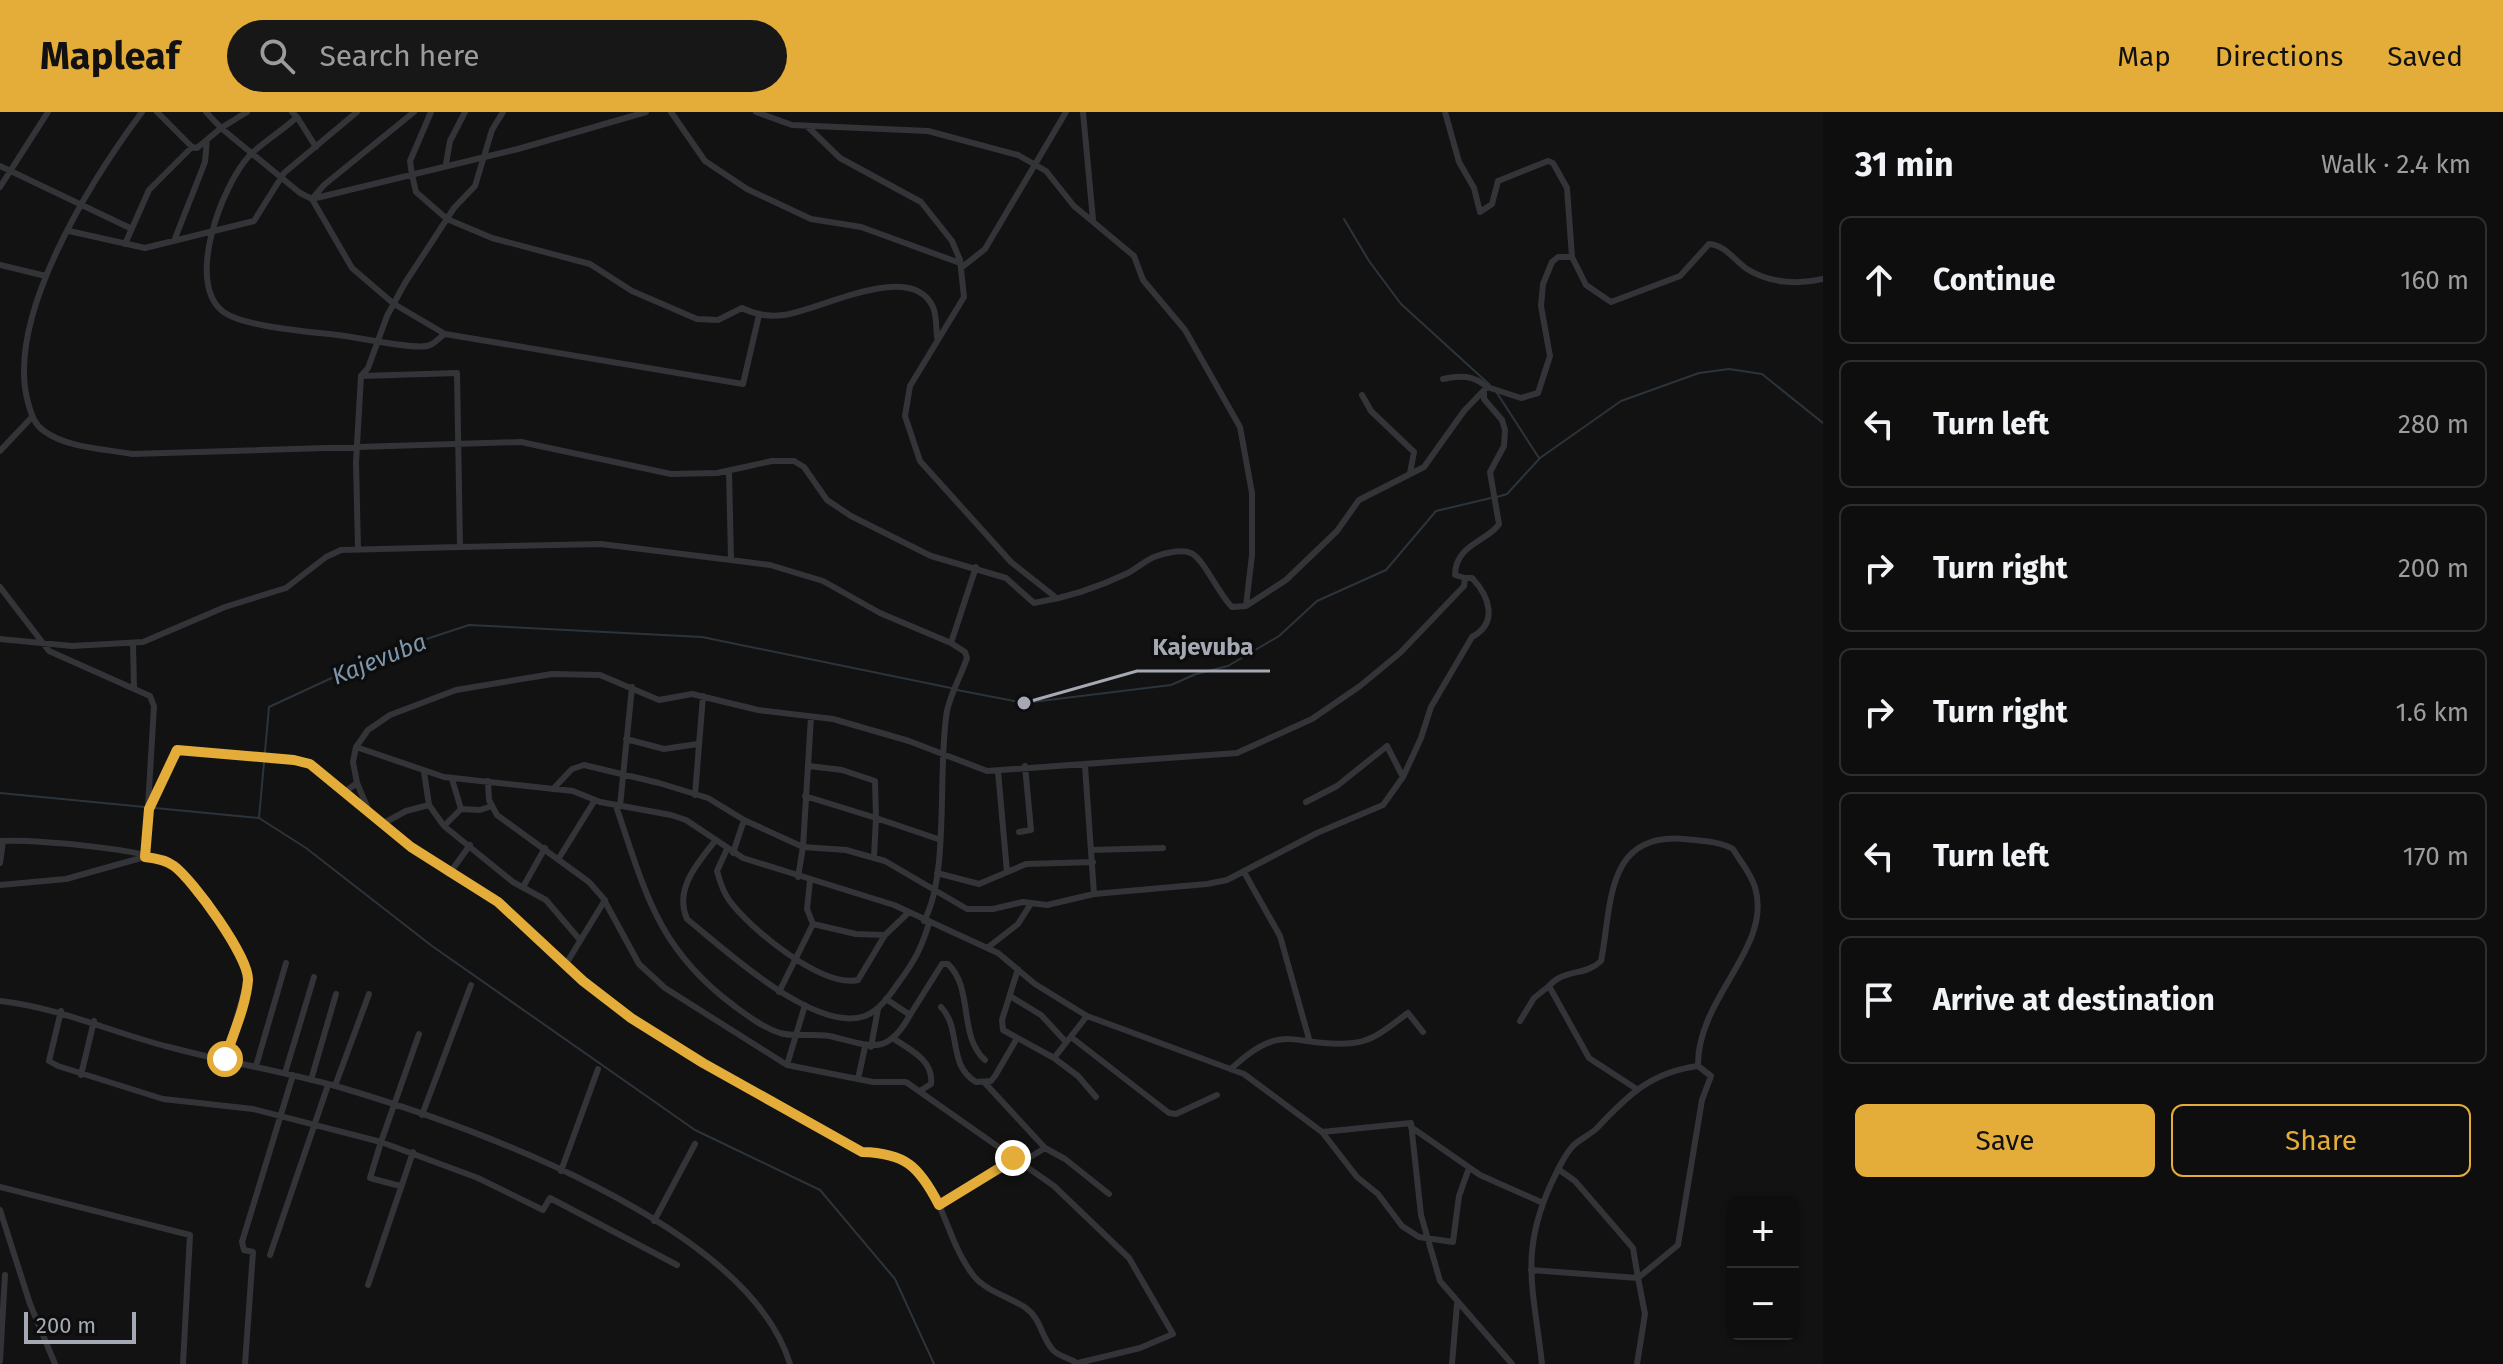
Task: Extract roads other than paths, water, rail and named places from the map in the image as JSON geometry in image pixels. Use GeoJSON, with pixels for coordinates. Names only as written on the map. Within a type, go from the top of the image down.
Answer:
{"type":"FeatureCollection","features":[{"type":"Feature","properties":{"kind":"street"},"geometry":{"type":"LineString","coordinates":[[0,187],[48,112]]}},
{"type":"Feature","properties":{"kind":"street"},"geometry":{"type":"LineString","coordinates":[[142,112],[80,206],[46,276],[29,331],[24,383],[32,417],[41,429],[53,436],[132,454],[533,442],[659,473],[729,471],[772,461],[799,462],[827,500],[851,516],[931,556],[976,567],[1013,582],[1031,602],[1069,595],[1128,573],[1154,557],[1184,552],[1196,556],[1221,597],[1232,607],[1246,606],[1294,573],[1337,531],[1359,500],[1424,467],[1437,453],[1464,411],[1486,389]]}},
{"type":"Feature","properties":{"kind":"street"},"geometry":{"type":"LineString","coordinates":[[157,112],[192,147]]}},
{"type":"Feature","properties":{"kind":"street"},"geometry":{"type":"LineString","coordinates":[[206,112],[251,155],[312,199],[352,268],[394,304],[445,334],[743,384],[759,315]]}},
{"type":"Feature","properties":{"kind":"street"},"geometry":{"type":"LineString","coordinates":[[125,244],[149,190],[192,147],[246,112]]}},
{"type":"Feature","properties":{"kind":"street"},"geometry":{"type":"LineString","coordinates":[[69,231],[145,248],[254,221],[281,178],[357,112]]}},
{"type":"Feature","properties":{"kind":"street"},"geometry":{"type":"LineString","coordinates":[[312,199],[324,185],[414,112]]}},
{"type":"Feature","properties":{"kind":"street"},"geometry":{"type":"LineString","coordinates":[[431,112],[410,161],[412,175],[416,192],[447,219],[492,238],[590,264],[632,291],[697,319],[718,320],[742,308],[759,315],[796,313],[870,289],[900,287],[929,301],[935,316],[937,338]]}},
{"type":"Feature","properties":{"kind":"street"},"geometry":{"type":"LineString","coordinates":[[446,164],[450,141],[465,112]]}},
{"type":"Feature","properties":{"kind":"street"},"geometry":{"type":"LineString","coordinates":[[358,548],[361,376],[368,368],[394,304],[447,219],[475,186],[492,130],[503,112]]}},
{"type":"Feature","properties":{"kind":"street"},"geometry":{"type":"LineString","coordinates":[[312,199],[646,112]]}},
{"type":"Feature","properties":{"kind":"street"},"geometry":{"type":"LineString","coordinates":[[671,112],[705,161],[747,189],[811,219],[861,227],[961,266]]}},
{"type":"Feature","properties":{"kind":"street"},"geometry":{"type":"LineString","coordinates":[[756,112],[779,123],[808,127],[928,131],[994,147],[1037,166],[1055,179],[1074,206],[1134,256],[1143,280],[1185,330],[1240,427],[1252,493],[1252,555],[1246,606]]}},
{"type":"Feature","properties":{"kind":"street"},"geometry":{"type":"LineString","coordinates":[[961,266],[985,249],[1037,166],[1066,112]]}},
{"type":"Feature","properties":{"kind":"street"},"geometry":{"type":"LineString","coordinates":[[1083,112],[1093,220]]}},
{"type":"Feature","properties":{"kind":"street"},"geometry":{"type":"LineString","coordinates":[[1445,112],[1459,162],[1474,188],[1480,212],[1492,204],[1498,181],[1548,161],[1553,163],[1567,188],[1572,257],[1586,285],[1616,303],[1680,276],[1709,244],[1718,244],[1745,268],[1761,276],[1798,284],[1823,279]]}},
{"type":"Feature","properties":{"kind":"street"},"geometry":{"type":"LineString","coordinates":[[316,147],[294,115],[238,170],[211,233],[207,271],[210,294],[225,313],[263,324],[426,346],[445,334]]}},
{"type":"Feature","properties":{"kind":"street"},"geometry":{"type":"LineString","coordinates":[[808,127],[840,158],[921,202],[952,241],[961,266],[963,301],[937,338],[907,392],[905,416],[917,454],[1011,562],[1054,596]]}},
{"type":"Feature","properties":{"kind":"street"},"geometry":{"type":"LineString","coordinates":[[174,241],[205,162],[207,140]]}},
{"type":"Feature","properties":{"kind":"street"},"geometry":{"type":"LineString","coordinates":[[0,166],[130,228]]}},
{"type":"Feature","properties":{"kind":"street"},"geometry":{"type":"LineString","coordinates":[[1443,379],[1459,375],[1474,378],[1486,389],[1521,398],[1538,393],[1550,356],[1541,306],[1543,284],[1552,262],[1558,257],[1572,257]]}},
{"type":"Feature","properties":{"kind":"street"},"geometry":{"type":"LineString","coordinates":[[0,265],[46,276]]}},
{"type":"Feature","properties":{"kind":"street"},"geometry":{"type":"LineString","coordinates":[[361,376],[457,373],[461,444],[457,493],[460,547]]}},
{"type":"Feature","properties":{"kind":"street"},"geometry":{"type":"LineString","coordinates":[[553,789],[580,765],[624,773],[720,803],[744,820],[803,847],[874,857],[967,909],[993,909],[1014,903],[1047,905],[1094,894],[1207,884],[1244,872],[1326,828],[1383,805],[1403,777],[1431,707],[1472,637],[1489,621],[1487,601],[1472,578],[1455,575],[1459,560],[1479,537],[1493,532],[1499,524],[1490,472],[1504,446],[1505,430],[1502,420],[1484,399],[1486,389]]}},
{"type":"Feature","properties":{"kind":"street"},"geometry":{"type":"LineString","coordinates":[[1362,395],[1371,411],[1414,452],[1410,473]]}},
{"type":"Feature","properties":{"kind":"street"},"geometry":{"type":"LineString","coordinates":[[0,451],[32,417]]}},
{"type":"Feature","properties":{"kind":"street"},"geometry":{"type":"LineString","coordinates":[[729,471],[731,560]]}},
{"type":"Feature","properties":{"kind":"street"},"geometry":{"type":"LineString","coordinates":[[0,639],[42,645],[133,644],[159,638],[225,607],[286,588],[326,557],[358,548],[601,544],[770,565],[823,581],[880,613],[951,643],[967,655],[947,711],[934,892],[918,956],[878,1009],[858,1079]]}},
{"type":"Feature","properties":{"kind":"street"},"geometry":{"type":"LineString","coordinates":[[951,643],[976,567]]}},
{"type":"Feature","properties":{"kind":"street"},"geometry":{"type":"LineString","coordinates":[[371,817],[357,783],[353,762],[356,747],[368,730],[390,715],[431,696],[482,683],[586,673],[632,687],[659,700],[683,694],[703,696],[758,710],[847,723],[944,753],[975,769],[998,771],[1025,766],[1085,766],[1237,753],[1277,737],[1360,686],[1400,653],[1464,586],[1465,578]]}},
{"type":"Feature","properties":{"kind":"street"},"geometry":{"type":"LineString","coordinates":[[0,587],[42,645],[87,671],[148,694],[154,706],[145,857]]}},
{"type":"Feature","properties":{"kind":"street"},"geometry":{"type":"LineString","coordinates":[[133,644],[134,687]]}},
{"type":"Feature","properties":{"kind":"street"},"geometry":{"type":"LineString","coordinates":[[632,687],[618,806],[657,922],[707,985],[761,1025],[795,1036],[825,1035],[868,1047],[894,1039],[942,964],[948,964],[961,984],[973,1041],[985,1060]]}},
{"type":"Feature","properties":{"kind":"street"},"geometry":{"type":"LineString","coordinates":[[695,795],[703,696]]}},
{"type":"Feature","properties":{"kind":"street"},"geometry":{"type":"LineString","coordinates":[[798,877],[803,847],[811,717]]}},
{"type":"Feature","properties":{"kind":"street"},"geometry":{"type":"LineString","coordinates":[[626,739],[664,749],[698,744]]}},
{"type":"Feature","properties":{"kind":"street"},"geometry":{"type":"LineString","coordinates":[[1306,802],[1337,786],[1387,746],[1403,777]]}},
{"type":"Feature","properties":{"kind":"street"},"geometry":{"type":"LineString","coordinates":[[356,747],[452,779],[580,792],[618,806],[680,817],[730,851],[810,881],[865,893],[987,948],[1035,984],[1087,1016],[1231,1069],[1322,1132],[1357,1177],[1378,1194],[1398,1222],[1427,1238],[1453,1242],[1459,1196],[1469,1168]]}},
{"type":"Feature","properties":{"kind":"street"},"geometry":{"type":"LineString","coordinates":[[149,809],[177,750],[301,761],[449,874],[498,902],[631,1018],[703,1063],[862,1152],[888,1152],[907,1161],[939,1205],[976,1279],[1027,1309],[1041,1326],[1052,1351],[1078,1364],[1149,1346],[1173,1334],[1129,1258],[1054,1186],[920,1091],[901,1081],[858,1079],[787,1065],[665,988],[647,972],[605,900],[559,858],[502,820],[492,806],[488,781]]}},
{"type":"Feature","properties":{"kind":"street"},"geometry":{"type":"LineString","coordinates":[[809,766],[842,770],[876,782],[874,857]]}},
{"type":"Feature","properties":{"kind":"street"},"geometry":{"type":"LineString","coordinates":[[1019,832],[1031,830],[1025,766]]}},
{"type":"Feature","properties":{"kind":"street"},"geometry":{"type":"LineString","coordinates":[[1085,766],[1094,894]]}},
{"type":"Feature","properties":{"kind":"street"},"geometry":{"type":"LineString","coordinates":[[998,771],[1007,872]]}},
{"type":"Feature","properties":{"kind":"street"},"geometry":{"type":"LineString","coordinates":[[424,772],[429,805],[444,826],[523,887],[546,900],[580,940]]}},
{"type":"Feature","properties":{"kind":"street"},"geometry":{"type":"LineString","coordinates":[[452,779],[461,809]]}},
{"type":"Feature","properties":{"kind":"street"},"geometry":{"type":"LineString","coordinates":[[343,793],[357,783]]}},
{"type":"Feature","properties":{"kind":"street"},"geometry":{"type":"LineString","coordinates":[[805,796],[938,839]]}},
{"type":"Feature","properties":{"kind":"street"},"geometry":{"type":"LineString","coordinates":[[559,858],[595,800]]}},
{"type":"Feature","properties":{"kind":"street"},"geometry":{"type":"LineString","coordinates":[[382,824],[406,811],[429,805]]}},
{"type":"Feature","properties":{"kind":"street"},"geometry":{"type":"LineString","coordinates":[[444,826],[461,809],[480,810],[492,806]]}},
{"type":"Feature","properties":{"kind":"street"},"geometry":{"type":"LineString","coordinates":[[744,820],[717,871],[723,891],[740,913],[818,973],[853,982],[863,977],[885,935],[908,913]]}},
{"type":"Feature","properties":{"kind":"street"},"geometry":{"type":"LineString","coordinates":[[1520,1021],[1534,998],[1561,975],[1591,969],[1601,961],[1610,891],[1635,851],[1647,843],[1680,839],[1729,846],[1755,887],[1756,929],[1706,1019],[1698,1046],[1698,1066]]}},
{"type":"Feature","properties":{"kind":"street"},"geometry":{"type":"LineString","coordinates":[[0,863],[1,841],[43,841],[166,861],[187,879],[220,921],[246,971],[243,1004],[225,1059]]}},
{"type":"Feature","properties":{"kind":"street"},"geometry":{"type":"LineString","coordinates":[[715,841],[686,884],[681,899],[687,919],[779,992],[805,1005],[853,1019],[878,1009]]}},
{"type":"Feature","properties":{"kind":"street"},"geometry":{"type":"LineString","coordinates":[[449,874],[470,845]]}},
{"type":"Feature","properties":{"kind":"street"},"geometry":{"type":"LineString","coordinates":[[523,887],[545,848]]}},
{"type":"Feature","properties":{"kind":"street"},"geometry":{"type":"LineString","coordinates":[[1091,850],[1163,848]]}},
{"type":"Feature","properties":{"kind":"street"},"geometry":{"type":"LineString","coordinates":[[0,885],[66,879],[145,857]]}},
{"type":"Feature","properties":{"kind":"street"},"geometry":{"type":"LineString","coordinates":[[937,873],[979,884],[1035,863],[1093,862]]}},
{"type":"Feature","properties":{"kind":"street"},"geometry":{"type":"LineString","coordinates":[[1244,872],[1280,936],[1309,1039]]}},
{"type":"Feature","properties":{"kind":"street"},"geometry":{"type":"LineString","coordinates":[[779,992],[813,924],[807,909],[810,881]]}},
{"type":"Feature","properties":{"kind":"street"},"geometry":{"type":"LineString","coordinates":[[566,964],[605,900]]}},
{"type":"Feature","properties":{"kind":"street"},"geometry":{"type":"LineString","coordinates":[[987,948],[1018,924],[1030,905]]}},
{"type":"Feature","properties":{"kind":"street"},"geometry":{"type":"LineString","coordinates":[[813,924],[856,934],[885,935]]}},
{"type":"Feature","properties":{"kind":"street"},"geometry":{"type":"LineString","coordinates":[[256,1066],[286,963]]}},
{"type":"Feature","properties":{"kind":"street"},"geometry":{"type":"LineString","coordinates":[[1018,969],[1002,1026],[1016,1040],[1033,1044],[1078,1076],[1096,1097]]}},
{"type":"Feature","properties":{"kind":"street"},"geometry":{"type":"LineString","coordinates":[[285,1073],[314,977]]}},
{"type":"Feature","properties":{"kind":"street"},"geometry":{"type":"LineString","coordinates":[[422,1115],[471,985]]}},
{"type":"Feature","properties":{"kind":"street"},"geometry":{"type":"LineString","coordinates":[[1549,986],[1589,1058],[1635,1088]]}},
{"type":"Feature","properties":{"kind":"street"},"geometry":{"type":"LineString","coordinates":[[311,1080],[336,994]]}},
{"type":"Feature","properties":{"kind":"street"},"geometry":{"type":"LineString","coordinates":[[270,1255],[315,1127],[369,994]]}},
{"type":"Feature","properties":{"kind":"street"},"geometry":{"type":"LineString","coordinates":[[1010,996],[1041,1015],[1069,1040],[1169,1113],[1176,1114],[1217,1095]]}},
{"type":"Feature","properties":{"kind":"street"},"geometry":{"type":"LineString","coordinates":[[886,999],[910,1015]]}},
{"type":"Feature","properties":{"kind":"street"},"geometry":{"type":"LineString","coordinates":[[0,1001],[61,1011],[156,1043],[332,1085],[488,1139],[561,1171],[654,1221],[713,1260],[743,1287],[772,1326],[790,1364]]}},
{"type":"Feature","properties":{"kind":"street"},"geometry":{"type":"LineString","coordinates":[[787,1065],[805,1005]]}},
{"type":"Feature","properties":{"kind":"street"},"geometry":{"type":"LineString","coordinates":[[941,1007],[951,1021],[963,1072],[976,1082],[984,1082],[995,1076],[1016,1040]]}},
{"type":"Feature","properties":{"kind":"street"},"geometry":{"type":"LineString","coordinates":[[61,1011],[49,1061],[81,1075],[163,1099],[253,1109],[413,1152],[478,1178],[543,1210],[550,1198],[677,1265]]}},
{"type":"Feature","properties":{"kind":"street"},"geometry":{"type":"LineString","coordinates":[[1231,1069],[1249,1052],[1273,1039],[1354,1043],[1367,1040],[1408,1013],[1423,1032]]}},
{"type":"Feature","properties":{"kind":"street"},"geometry":{"type":"LineString","coordinates":[[1054,1058],[1087,1016]]}},
{"type":"Feature","properties":{"kind":"street"},"geometry":{"type":"LineString","coordinates":[[81,1075],[94,1021]]}},
{"type":"Feature","properties":{"kind":"street"},"geometry":{"type":"LineString","coordinates":[[400,1186],[370,1178],[419,1034]]}},
{"type":"Feature","properties":{"kind":"street"},"geometry":{"type":"LineString","coordinates":[[894,1039],[917,1054],[930,1070],[931,1084],[920,1091]]}},
{"type":"Feature","properties":{"kind":"street"},"geometry":{"type":"LineString","coordinates":[[1542,1364],[1531,1270],[1531,1237],[1558,1169],[1572,1147],[1596,1129],[1635,1088],[1698,1066]]}},
{"type":"Feature","properties":{"kind":"street"},"geometry":{"type":"LineString","coordinates":[[1531,1270],[1638,1278],[1678,1245],[1702,1100],[1711,1076],[1698,1066]]}},
{"type":"Feature","properties":{"kind":"street"},"geometry":{"type":"LineString","coordinates":[[561,1171],[598,1069]]}},
{"type":"Feature","properties":{"kind":"street"},"geometry":{"type":"LineString","coordinates":[[245,1364],[253,1252],[242,1248],[242,1242],[293,1075]]}},
{"type":"Feature","properties":{"kind":"street"},"geometry":{"type":"LineString","coordinates":[[984,1082],[1045,1148],[1065,1159],[1109,1194]]}},
{"type":"Feature","properties":{"kind":"street"},"geometry":{"type":"LineString","coordinates":[[1322,1132],[1411,1123],[1427,1238],[1440,1281],[1512,1364]]}},
{"type":"Feature","properties":{"kind":"street"},"geometry":{"type":"LineString","coordinates":[[1411,1127],[1469,1168],[1543,1203]]}},
{"type":"Feature","properties":{"kind":"street"},"geometry":{"type":"LineString","coordinates":[[654,1221],[695,1144]]}},
{"type":"Feature","properties":{"kind":"street"},"geometry":{"type":"LineString","coordinates":[[939,1205],[1006,1164],[1045,1148]]}},
{"type":"Feature","properties":{"kind":"street"},"geometry":{"type":"LineString","coordinates":[[368,1285],[413,1152]]}},
{"type":"Feature","properties":{"kind":"street"},"geometry":{"type":"LineString","coordinates":[[1558,1169],[1575,1181],[1633,1248],[1645,1314],[1637,1364]]}},
{"type":"Feature","properties":{"kind":"street"},"geometry":{"type":"LineString","coordinates":[[0,1187],[190,1235],[183,1364]]}},
{"type":"Feature","properties":{"kind":"street"},"geometry":{"type":"LineString","coordinates":[[0,1210],[30,1304],[55,1364]]}},
{"type":"Feature","properties":{"kind":"street"},"geometry":{"type":"LineString","coordinates":[[5,1275],[0,1361],[8,1364]]}},
{"type":"Feature","properties":{"kind":"street"},"geometry":{"type":"LineString","coordinates":[[1452,1364],[1457,1304]]}},
{"type":"Feature","properties":{"kind":"waterway"},"geometry":{"type":"LineString","coordinates":[[1344,219],[1369,261],[1401,304],[1490,385]]}},
{"type":"Feature","properties":{"kind":"waterway","name":"Kajevuba"},"geometry":{"type":"LineString","coordinates":[[1497,497],[1507,494],[1540,458],[1621,401],[1699,373],[1729,369],[1762,374],[1823,423]]}},
{"type":"Feature","properties":{"kind":"waterway"},"geometry":{"type":"LineString","coordinates":[[1497,393],[1539,458]]}},
{"type":"Feature","properties":{"kind":"waterway","name":"Kajevuba"},"geometry":{"type":"LineString","coordinates":[[957,690],[1024,703],[1171,685],[1196,674],[1228,666],[1279,636],[1317,601],[1386,570],[1436,511],[1491,498]]}},
{"type":"Feature","properties":{"kind":"waterway","name":"Kajevuba"},"geometry":{"type":"LineString","coordinates":[[259,818],[269,707],[390,651],[469,625],[702,637],[951,688]]}},
{"type":"Feature","properties":{"kind":"waterway"},"geometry":{"type":"LineString","coordinates":[[0,793],[259,818],[306,848],[432,946],[695,1130],[820,1190],[895,1279],[934,1364]]}},
{"type":"Feature","properties":{"kind":"place","name":"Kajevuba"},"geometry":{"type":"Point","coordinates":[1024,703]}}]}
